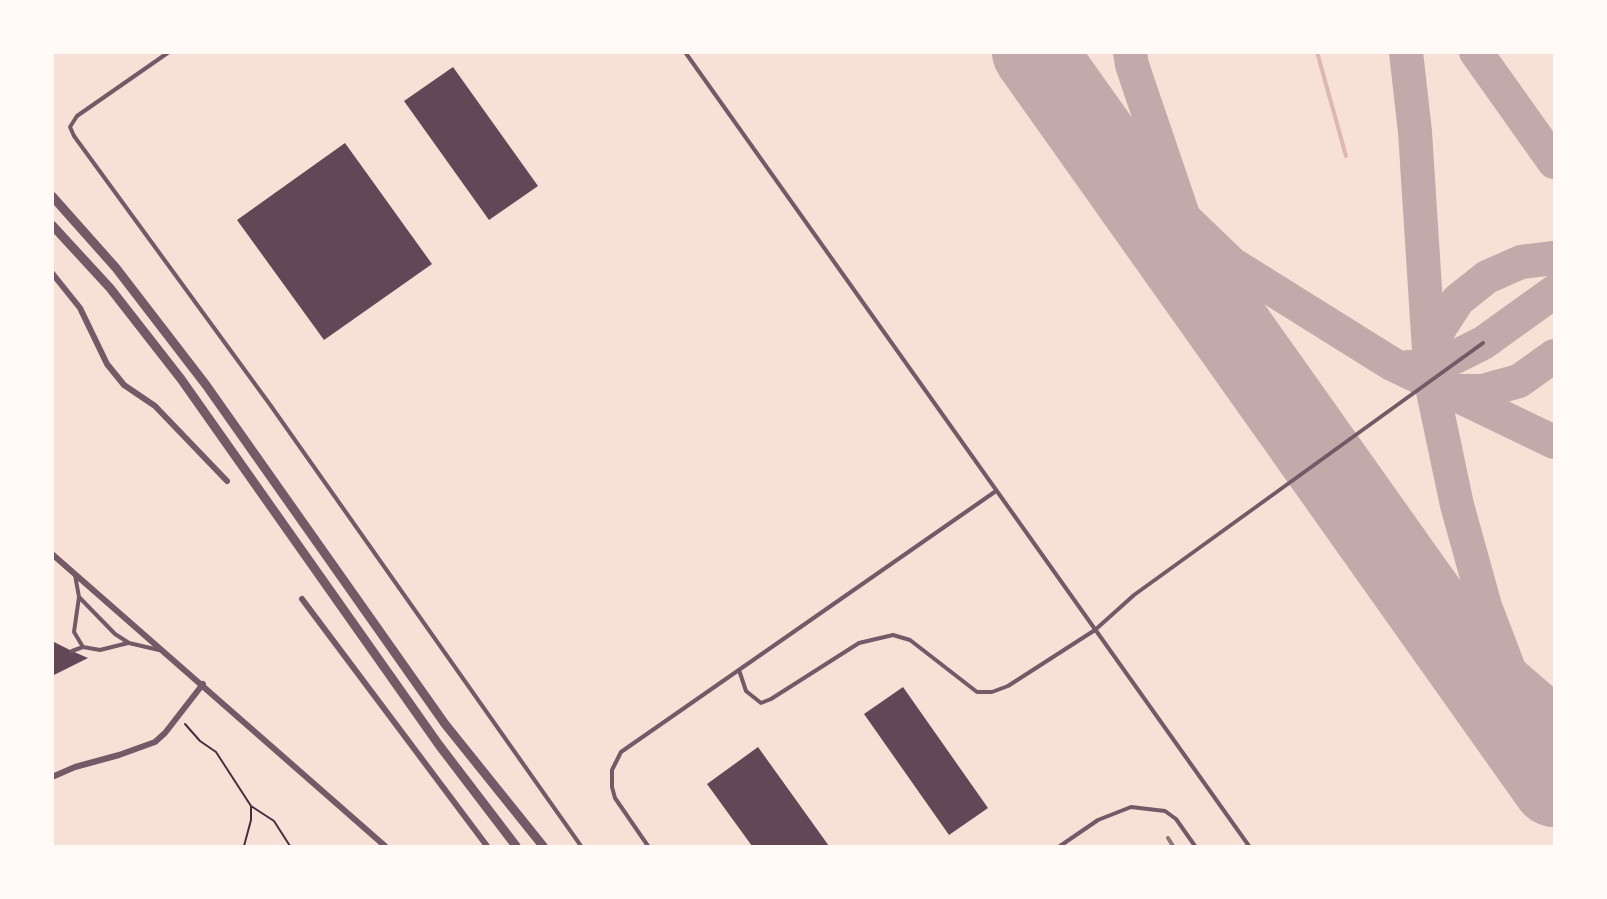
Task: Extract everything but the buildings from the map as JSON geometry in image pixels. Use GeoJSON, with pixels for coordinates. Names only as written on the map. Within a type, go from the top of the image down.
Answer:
{"type":"FeatureCollection","features":[{"type":"Feature","properties":{"kind":"street"},"geometry":{"type":"LineString","coordinates":[[52,196],[116,268],[206,385],[445,724],[543,846]]}},
{"type":"Feature","properties":{"kind":"street"},"geometry":{"type":"LineString","coordinates":[[52,225],[110,288],[181,379],[439,745],[516,846]]}},
{"type":"Feature","properties":{"kind":"street"},"geometry":{"type":"LineString","coordinates":[[52,273],[80,308],[107,364],[124,385],[155,406],[227,481]]}},
{"type":"Feature","properties":{"kind":"street"},"geometry":{"type":"LineString","coordinates":[[52,554],[385,846]]}},
{"type":"Feature","properties":{"kind":"street"},"geometry":{"type":"LineString","coordinates":[[302,599],[487,846]]}},
{"type":"Feature","properties":{"kind":"street"},"geometry":{"type":"LineString","coordinates":[[52,777],[75,766],[119,755],[155,742],[202,684]]}},
{"type":"Feature","properties":{"kind":"lane"},"geometry":{"type":"LineString","coordinates":[[170,52],[77,116],[70,127],[74,136],[271,406],[581,846]]}},
{"type":"Feature","properties":{"kind":"lane"},"geometry":{"type":"LineString","coordinates":[[685,52],[1249,846]]}},
{"type":"Feature","properties":{"kind":"lane"},"geometry":{"type":"LineString","coordinates":[[739,670],[746,691],[761,703],[771,699],[859,643],[893,634],[910,640],[977,692],[992,692],[1008,687],[1095,630],[1134,595],[1484,344]]}},
{"type":"Feature","properties":{"kind":"lane"},"geometry":{"type":"LineString","coordinates":[[648,846],[615,798],[612,787],[612,770],[621,752],[996,491]]}},
{"type":"Feature","properties":{"kind":"lane"},"geometry":{"type":"LineString","coordinates":[[75,574],[79,597],[74,632],[83,648]]}},
{"type":"Feature","properties":{"kind":"lane"},"geometry":{"type":"LineString","coordinates":[[79,597],[115,634],[129,643],[163,650]]}},
{"type":"Feature","properties":{"kind":"lane"},"geometry":{"type":"LineString","coordinates":[[72,651],[83,648],[100,650],[129,643]]}},
{"type":"Feature","properties":{"kind":"lane"},"geometry":{"type":"LineString","coordinates":[[1060,846],[1098,820],[1118,811],[1153,807],[1171,815],[1195,846]]}},
{"type":"Feature","properties":{"kind":"path"},"geometry":{"type":"LineString","coordinates":[[181,712],[185,727],[216,752],[250,806],[274,821],[290,846]]}},
{"type":"Feature","properties":{"kind":"path"},"geometry":{"type":"LineString","coordinates":[[244,846],[250,806]]}},
{"type":"Feature","properties":{"kind":"waterway"},"geometry":{"type":"LineString","coordinates":[[1317,52],[1346,156]]}},
{"type":"Feature","properties":{"kind":"taxiway"},"geometry":{"type":"LineString","coordinates":[[1130,52],[1132,65],[1183,215],[1213,282],[1262,373]]}},
{"type":"Feature","properties":{"kind":"taxiway"},"geometry":{"type":"LineString","coordinates":[[1406,52],[1415,132],[1431,382],[1457,505],[1485,606],[1517,690],[1554,768]]}},
{"type":"Feature","properties":{"kind":"taxiway"},"geometry":{"type":"LineString","coordinates":[[1476,52],[1554,162]]}},
{"type":"Feature","properties":{"kind":"taxiway"},"geometry":{"type":"LineString","coordinates":[[1067,100],[1232,264],[1392,364],[1554,442]]}},
{"type":"Feature","properties":{"kind":"taxiway"},"geometry":{"type":"LineString","coordinates":[[1432,354],[1438,331],[1458,300],[1487,277],[1521,262],[1554,258]]}},
{"type":"Feature","properties":{"kind":"taxiway"},"geometry":{"type":"LineString","coordinates":[[1408,367],[1429,366],[1449,360],[1483,343],[1554,292]]}},
{"type":"Feature","properties":{"kind":"taxiway"},"geometry":{"type":"LineString","coordinates":[[1449,391],[1483,391],[1519,381],[1554,356]]}},
{"type":"Feature","properties":{"kind":"taxiway"},"geometry":{"type":"LineString","coordinates":[[1353,501],[1392,551],[1448,613],[1493,657],[1554,710]]}},
{"type":"Feature","properties":{"kind":"runway"},"geometry":{"type":"LineString","coordinates":[[1034,52],[1554,785]]}},
{"type":"Feature","properties":{"kind":"railway"},"geometry":{"type":"LineString","coordinates":[[1168,838],[1173,846]]}}]}
